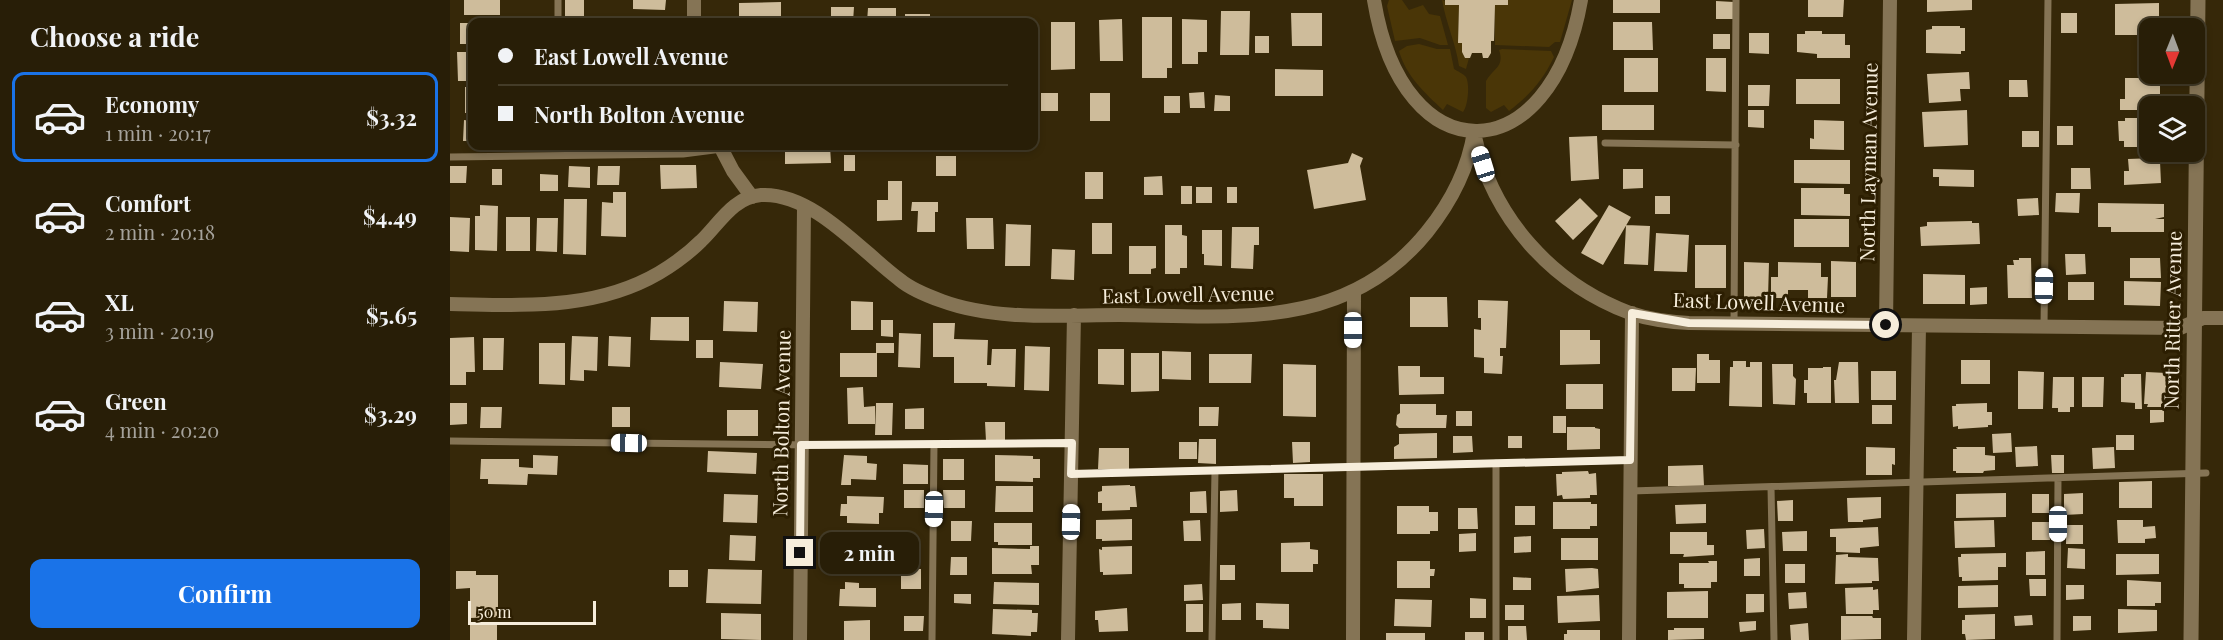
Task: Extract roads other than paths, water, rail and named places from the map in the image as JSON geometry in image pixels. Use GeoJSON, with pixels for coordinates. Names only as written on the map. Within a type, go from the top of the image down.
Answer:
{"type":"FeatureCollection","features":[{"type":"Feature","properties":{"kind":"street"},"geometry":{"type":"LineString","coordinates":[[694,0],[694,18]]}},
{"type":"Feature","properties":{"kind":"street"},"geometry":{"type":"LineString","coordinates":[[1374,0],[1385,46],[1398,75],[1415,100],[1439,121],[1474,132],[1495,129],[1514,120],[1533,105],[1549,87],[1571,44],[1581,0]]}},
{"type":"Feature","properties":{"kind":"street","name":"North Layman Avenue"},"geometry":{"type":"LineString","coordinates":[[1886,325],[1890,0]]}},
{"type":"Feature","properties":{"kind":"street","name":"North Ritter Avenue"},"geometry":{"type":"LineString","coordinates":[[2191,640],[2200,473],[2194,322],[2198,0]]}},
{"type":"Feature","properties":{"kind":"street","name":"East Lowell Avenue"},"geometry":{"type":"LineString","coordinates":[[752,196],[777,196],[804,207],[838,227],[904,284],[964,308],[995,314],[1270,315],[1309,308],[1354,291],[1405,256],[1436,221],[1449,202],[1464,172],[1474,132]]}},
{"type":"Feature","properties":{"kind":"street","name":"East Lowell Avenue"},"geometry":{"type":"LineString","coordinates":[[1474,132],[1494,192],[1505,213],[1523,237],[1563,276],[1596,296],[1632,313],[1682,323],[1919,326]]}},
{"type":"Feature","properties":{"kind":"street"},"geometry":{"type":"LineString","coordinates":[[450,304],[555,304],[593,299],[631,287],[672,264],[703,240],[733,206],[752,196],[723,150]]}},
{"type":"Feature","properties":{"kind":"street","name":"North Bolton Avenue"},"geometry":{"type":"LineString","coordinates":[[800,640],[804,207]]}},
{"type":"Feature","properties":{"kind":"street"},"geometry":{"type":"LineString","coordinates":[[1353,640],[1354,291]]}},
{"type":"Feature","properties":{"kind":"street"},"geometry":{"type":"LineString","coordinates":[[1629,640],[1632,313]]}},
{"type":"Feature","properties":{"kind":"street"},"geometry":{"type":"LineString","coordinates":[[1068,640],[1074,315]]}},
{"type":"Feature","properties":{"kind":"street"},"geometry":{"type":"LineString","coordinates":[[1914,640],[1919,326],[2180,328],[2208,317],[2223,318]]}},
{"type":"Feature","properties":{"kind":"lane"},"geometry":{"type":"LineString","coordinates":[[558,0],[558,18]]}},
{"type":"Feature","properties":{"kind":"lane"},"geometry":{"type":"LineString","coordinates":[[1734,324],[1736,0]]}},
{"type":"Feature","properties":{"kind":"lane"},"geometry":{"type":"LineString","coordinates":[[2044,327],[2048,0]]}},
{"type":"Feature","properties":{"kind":"lane"},"geometry":{"type":"LineString","coordinates":[[1605,143],[1736,145]]}},
{"type":"Feature","properties":{"kind":"lane"},"geometry":{"type":"LineString","coordinates":[[559,150],[559,155]]}},
{"type":"Feature","properties":{"kind":"lane"},"geometry":{"type":"LineString","coordinates":[[450,157],[683,154],[705,150]]}},
{"type":"Feature","properties":{"kind":"lane"},"geometry":{"type":"LineString","coordinates":[[450,441],[801,445],[1072,443]]}},
{"type":"Feature","properties":{"kind":"lane"},"geometry":{"type":"LineString","coordinates":[[932,640],[934,444]]}},
{"type":"Feature","properties":{"kind":"lane"},"geometry":{"type":"LineString","coordinates":[[1071,474],[1630,460]]}},
{"type":"Feature","properties":{"kind":"lane"},"geometry":{"type":"LineString","coordinates":[[1496,463],[1496,640]]}},
{"type":"Feature","properties":{"kind":"lane"},"geometry":{"type":"LineString","coordinates":[[1212,640],[1215,471]]}},
{"type":"Feature","properties":{"kind":"lane"},"geometry":{"type":"LineString","coordinates":[[1631,491],[2200,473]]}},
{"type":"Feature","properties":{"kind":"lane"},"geometry":{"type":"LineString","coordinates":[[2057,640],[2058,478]]}},
{"type":"Feature","properties":{"kind":"lane"},"geometry":{"type":"LineString","coordinates":[[1771,487],[1774,640]]}}]}
